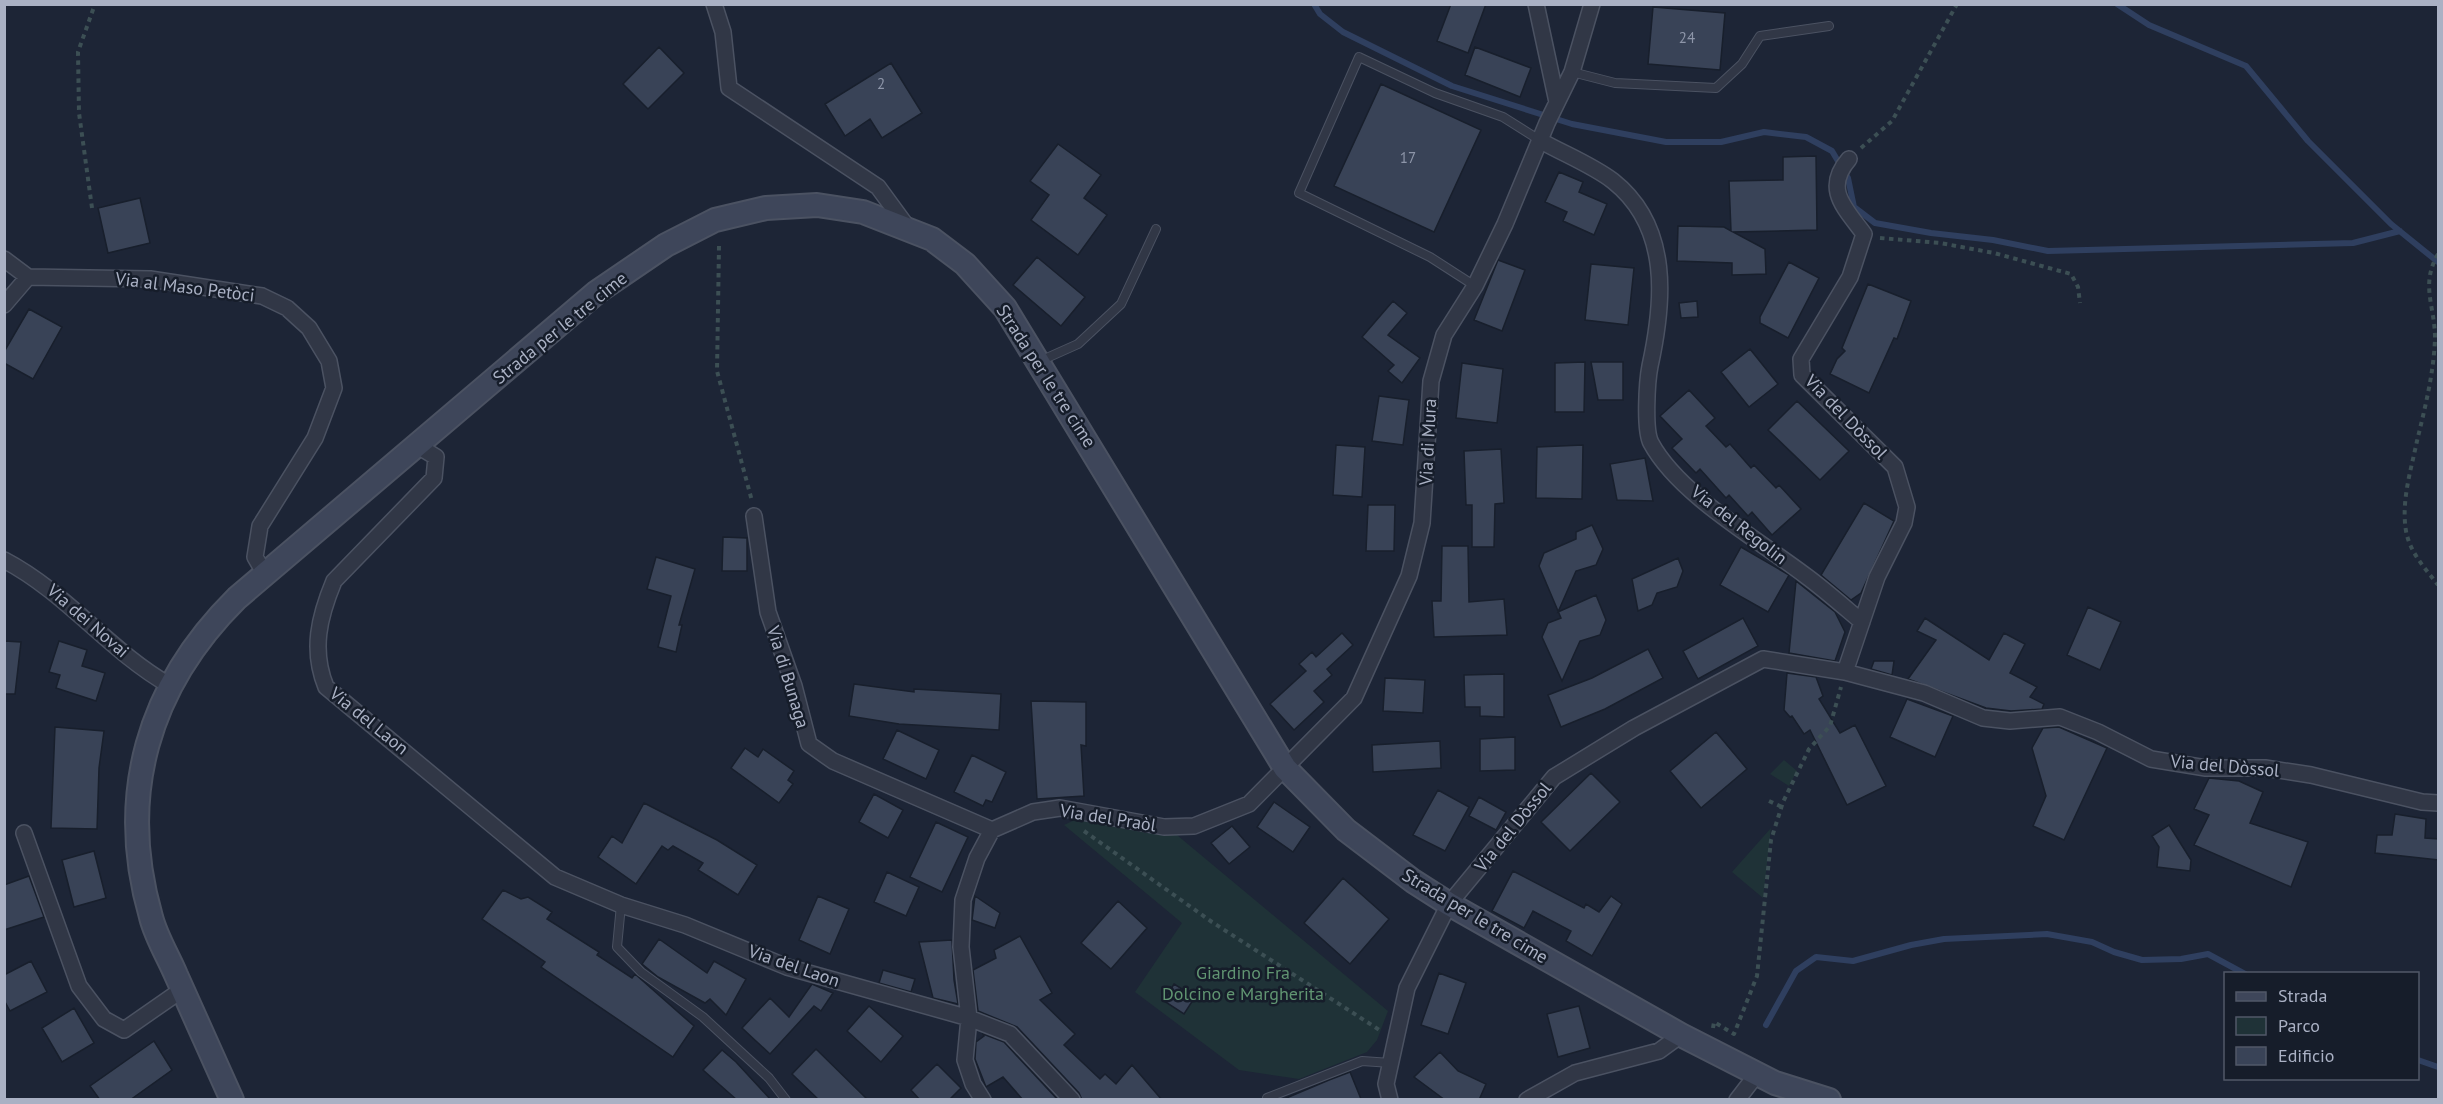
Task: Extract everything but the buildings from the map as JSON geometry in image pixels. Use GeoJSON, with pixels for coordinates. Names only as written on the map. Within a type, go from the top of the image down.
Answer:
{"type":"FeatureCollection","features":[{"type":"Feature","properties":{"kind":"main road","name":"Strada per le tre cime"},"geometry":{"type":"LineString","coordinates":[[232,1100],[151,918],[137,847],[137,804],[143,762],[155,716],[169,685],[209,625],[265,574],[597,292],[666,245],[716,219],[766,208],[817,205],[863,212],[932,239],[965,264],[1005,308],[1285,768],[1346,830],[1413,881],[1449,904],[1681,1035],[1775,1083],[1829,1100]]}},
{"type":"Feature","properties":{"kind":"street"},"geometry":{"type":"LineString","coordinates":[[714,4],[723,32],[729,88],[878,187],[909,229]]}},
{"type":"Feature","properties":{"kind":"street"},"geometry":{"type":"LineString","coordinates":[[1536,4],[1557,102]]}},
{"type":"Feature","properties":{"kind":"street","name":"Via di Mura"},"geometry":{"type":"LineString","coordinates":[[1285,768],[1354,698],[1409,576],[1422,523],[1431,381],[1444,335],[1475,286],[1572,72],[1592,4]]}},
{"type":"Feature","properties":{"kind":"street","name":"Via del Regolin"},"geometry":{"type":"LineString","coordinates":[[1541,141],[1613,181],[1642,213],[1656,244],[1660,282],[1659,325],[1646,385],[1650,441],[1672,470],[1713,509],[1805,575],[1862,622]]}},
{"type":"Feature","properties":{"kind":"street"},"geometry":{"type":"LineString","coordinates":[[1849,159],[1838,172],[1837,197],[1864,234]]}},
{"type":"Feature","properties":{"kind":"street","name":"Via del Dòssol"},"geometry":{"type":"LineString","coordinates":[[1845,672],[1877,577],[1904,523],[1907,507],[1894,467],[1802,375],[1801,360],[1850,277],[1864,234]]}},
{"type":"Feature","properties":{"kind":"street"},"geometry":{"type":"LineString","coordinates":[[4,259],[28,277],[4,305]]}},
{"type":"Feature","properties":{"kind":"street","name":"Via al Maso Petòci"},"geometry":{"type":"LineString","coordinates":[[28,277],[150,279],[262,296],[287,308],[309,328],[329,361],[334,388],[315,438],[260,526],[255,556],[265,574]]}},
{"type":"Feature","properties":{"kind":"street","name":"Via del Laon"},"geometry":{"type":"LineString","coordinates":[[418,446],[436,457],[434,478],[334,581],[325,602],[319,624],[317,653],[318,668],[326,687],[555,877],[621,905],[685,926],[787,967],[969,1018]]}},
{"type":"Feature","properties":{"kind":"street","name":"Via di Bunaga"},"geometry":{"type":"LineString","coordinates":[[754,516],[768,612],[794,686],[809,744],[833,761],[992,830]]}},
{"type":"Feature","properties":{"kind":"street","name":"Via dei Novai"},"geometry":{"type":"LineString","coordinates":[[4,560],[48,586],[147,673],[169,685]]}},
{"type":"Feature","properties":{"kind":"street","name":"Via del Dòssol"},"geometry":{"type":"LineString","coordinates":[[1390,1100],[1386,1084],[1407,988],[1449,904],[1554,777],[1634,728],[1763,659],[1845,672],[1924,693],[1983,718],[2010,721],[2060,717],[2098,732],[2151,759],[2206,768],[2265,768],[2300,773],[2422,802],[2439,803]]}},
{"type":"Feature","properties":{"kind":"street","name":"Via del Praòl"},"geometry":{"type":"LineString","coordinates":[[992,830],[1033,812],[1060,808],[1164,827],[1194,826],[1249,804],[1285,768]]}},
{"type":"Feature","properties":{"kind":"street"},"geometry":{"type":"LineString","coordinates":[[983,1100],[973,1084],[965,1060],[969,1018],[961,947],[963,900],[977,858],[992,830]]}},
{"type":"Feature","properties":{"kind":"street"},"geometry":{"type":"LineString","coordinates":[[24,833],[79,986],[104,1019],[124,1030],[183,989]]}},
{"type":"Feature","properties":{"kind":"street"},"geometry":{"type":"LineString","coordinates":[[969,1018],[1010,1034],[1072,1100]]}},
{"type":"Feature","properties":{"kind":"street"},"geometry":{"type":"LineString","coordinates":[[1527,1100],[1575,1073],[1659,1050],[1681,1035]]}},
{"type":"Feature","properties":{"kind":"street"},"geometry":{"type":"LineString","coordinates":[[1737,1100],[1757,1074]]}},
{"type":"Feature","properties":{"kind":"lane"},"geometry":{"type":"LineString","coordinates":[[1572,72],[1615,83],[1716,88],[1742,64],[1760,36],[1829,26]]}},
{"type":"Feature","properties":{"kind":"lane"},"geometry":{"type":"LineString","coordinates":[[1475,286],[1430,257],[1299,193],[1359,57],[1435,93],[1503,117],[1541,141]]}},
{"type":"Feature","properties":{"kind":"lane"},"geometry":{"type":"LineString","coordinates":[[1039,362],[1078,344],[1121,304],[1156,229]]}},
{"type":"Feature","properties":{"kind":"lane"},"geometry":{"type":"LineString","coordinates":[[621,905],[617,946],[641,972],[703,1017],[769,1078],[786,1100]]}},
{"type":"Feature","properties":{"kind":"lane"},"geometry":{"type":"LineString","coordinates":[[1266,1098],[1362,1061],[1392,1058]]}},
{"type":"Feature","properties":{"kind":"path"},"geometry":{"type":"LineString","coordinates":[[92,208],[79,113],[78,52],[95,4]]}},
{"type":"Feature","properties":{"kind":"path"},"geometry":{"type":"LineString","coordinates":[[1849,159],[1892,121],[1957,4]]}},
{"type":"Feature","properties":{"kind":"path"},"geometry":{"type":"LineString","coordinates":[[1864,234],[1884,239],[1940,243],[2048,266],[2071,274],[2078,287],[2080,303]]}},
{"type":"Feature","properties":{"kind":"path"},"geometry":{"type":"LineString","coordinates":[[718,246],[717,371],[748,482],[754,516]]}},
{"type":"Feature","properties":{"kind":"path"},"geometry":{"type":"LineString","coordinates":[[2439,254],[2432,265],[2428,295],[2435,336],[2423,418],[2408,483],[2405,513],[2412,550],[2439,585]]}},
{"type":"Feature","properties":{"kind":"path"},"geometry":{"type":"LineString","coordinates":[[1734,1034],[1758,976],[1771,840],[1782,807],[1809,749],[1830,726],[1845,672]]}},
{"type":"Feature","properties":{"kind":"path"},"geometry":{"type":"LineString","coordinates":[[1769,801],[1782,807]]}},
{"type":"Feature","properties":{"kind":"path"},"geometry":{"type":"LineString","coordinates":[[1060,808],[1082,830],[1212,922],[1386,1035]]}},
{"type":"Feature","properties":{"kind":"green space"},"geometry":{"type":"Polygon","coordinates":[[[1784,760],[1797,771],[1789,786],[1770,774],[1784,760]]]}},
{"type":"Feature","properties":{"kind":"green space","name":"Giardino Fra Dolcino e Margherita"},"geometry":{"type":"Polygon","coordinates":[[[1079,818],[1177,835],[1388,1011],[1377,1040],[1367,1052],[1299,1079],[1239,1070],[1135,992],[1182,923],[1064,825],[1079,818]]]}},
{"type":"Feature","properties":{"kind":"green space"},"geometry":{"type":"Polygon","coordinates":[[[1771,828],[1763,898],[1732,872],[1771,828]]]}},
{"type":"Feature","properties":{"kind":"waterway"},"geometry":{"type":"LineString","coordinates":[[1314,4],[1320,14],[1343,32],[1452,86],[1572,124],[1666,142],[1721,142],[1764,132],[1806,137],[1832,151],[1848,178],[1854,207],[1875,223],[1931,233],[1993,240],[2048,251],[2353,243],[2400,231]]}},
{"type":"Feature","properties":{"kind":"waterway"},"geometry":{"type":"LineString","coordinates":[[2117,4],[2149,25],[2246,66],[2308,141],[2391,224],[2438,262]]}},
{"type":"Feature","properties":{"kind":"waterway"},"geometry":{"type":"LineString","coordinates":[[1766,1025],[1796,971],[1816,957],[1853,961],[1911,945],[1944,939],[2047,934],[2092,942],[2114,952],[2142,960],[2181,959],[2208,954],[2241,972]]}},
{"type":"Feature","properties":{"kind":"waterway"},"geometry":{"type":"LineString","coordinates":[[2419,1060],[2438,1067]]}}]}
